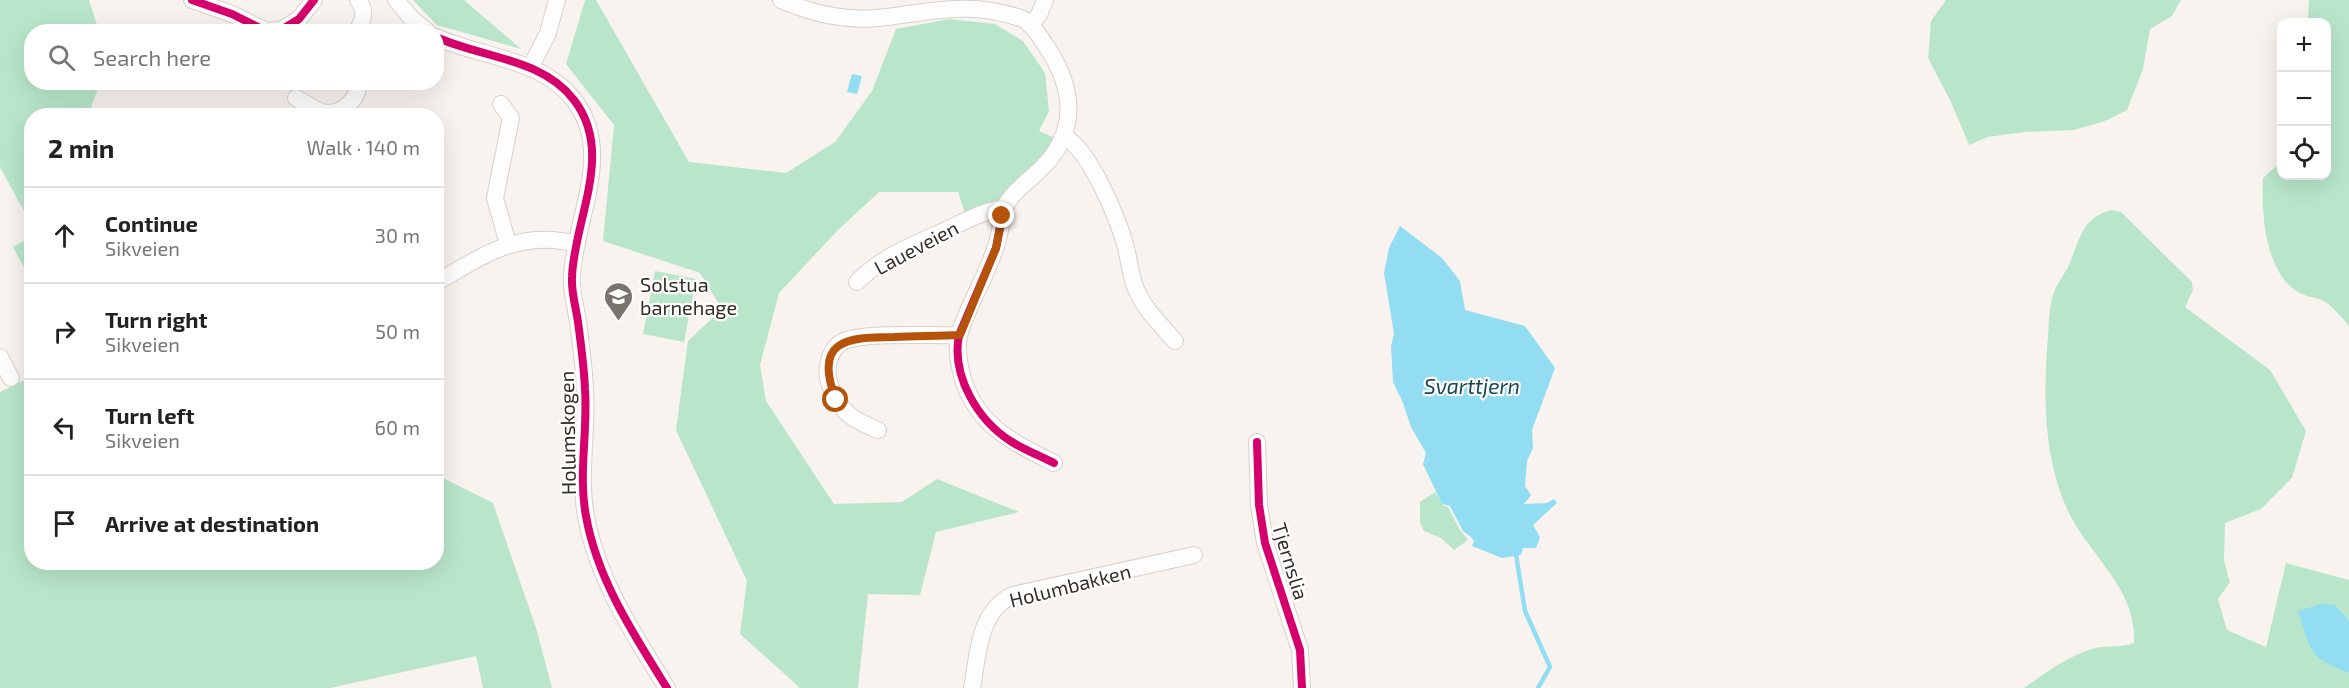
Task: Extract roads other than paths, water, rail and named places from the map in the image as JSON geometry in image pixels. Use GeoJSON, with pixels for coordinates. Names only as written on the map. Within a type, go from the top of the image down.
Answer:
{"type":"FeatureCollection","features":[{"type":"Feature","properties":{"kind":"street"},"geometry":{"type":"LineString","coordinates":[[192,0],[232,14],[252,24]]}},
{"type":"Feature","properties":{"kind":"street"},"geometry":{"type":"LineString","coordinates":[[291,24],[299,19],[314,0]]}},
{"type":"Feature","properties":{"kind":"street"},"geometry":{"type":"LineString","coordinates":[[358,0],[363,6],[360,24]]}},
{"type":"Feature","properties":{"kind":"street"},"geometry":{"type":"LineString","coordinates":[[396,0],[418,24]]}},
{"type":"Feature","properties":{"kind":"street"},"geometry":{"type":"LineString","coordinates":[[530,68],[548,33],[557,0]]}},
{"type":"Feature","properties":{"kind":"street"},"geometry":{"type":"LineString","coordinates":[[781,0],[812,11],[863,18],[901,14],[949,2],[977,2],[1002,8],[1030,25],[1054,57],[1064,79],[1070,111],[1064,136],[1048,162],[1014,193],[1004,208],[996,248],[960,335],[958,350],[963,380],[983,418],[1012,442],[1054,463]]}},
{"type":"Feature","properties":{"kind":"street"},"geometry":{"type":"LineString","coordinates":[[1030,25],[1043,9],[1045,0]]}},
{"type":"Feature","properties":{"kind":"street","name":"Holumskogen"},"geometry":{"type":"LineString","coordinates":[[444,40],[530,68],[555,81],[578,105],[588,129],[592,162],[572,277],[585,389],[582,481],[586,518],[597,554],[616,600],[667,688]]}},
{"type":"Feature","properties":{"kind":"street"},"geometry":{"type":"LineString","coordinates":[[341,108],[352,101],[357,90]]}},
{"type":"Feature","properties":{"kind":"street"},"geometry":{"type":"LineString","coordinates":[[296,98],[314,108]]}},
{"type":"Feature","properties":{"kind":"street"},"geometry":{"type":"LineString","coordinates":[[501,104],[511,118],[495,198],[508,244]]}},
{"type":"Feature","properties":{"kind":"street"},"geometry":{"type":"LineString","coordinates":[[1064,136],[1082,152],[1108,202],[1124,240],[1136,288],[1144,304],[1175,341]]}},
{"type":"Feature","properties":{"kind":"street","name":"Laueveien"},"geometry":{"type":"LineString","coordinates":[[857,282],[869,270],[899,251],[977,215],[1004,208]]}},
{"type":"Feature","properties":{"kind":"street"},"geometry":{"type":"LineString","coordinates":[[444,278],[508,244],[578,238]]}},
{"type":"Feature","properties":{"kind":"street"},"geometry":{"type":"LineString","coordinates":[[878,430],[850,418],[836,400],[827,379],[829,360],[834,349],[843,342],[863,337],[960,335]]}},
{"type":"Feature","properties":{"kind":"street"},"geometry":{"type":"LineString","coordinates":[[0,357],[11,378]]}},
{"type":"Feature","properties":{"kind":"street","name":"Tjernslia"},"geometry":{"type":"LineString","coordinates":[[1257,442],[1259,505],[1265,543],[1300,650],[1302,688]]}},
{"type":"Feature","properties":{"kind":"street","name":"Holumbakken"},"geometry":{"type":"LineString","coordinates":[[972,688],[981,638],[991,615],[1004,599],[1013,595],[1194,555]]}},
{"type":"Feature","properties":{"kind":"water"},"geometry":{"type":"Polygon","coordinates":[[[852,74],[862,76],[857,94],[847,92],[852,74]]]}},
{"type":"Feature","properties":{"kind":"water","name":"Svarttjern"},"geometry":{"type":"Polygon","coordinates":[[[1400,226],[1442,258],[1460,281],[1465,310],[1525,326],[1555,368],[1532,430],[1533,448],[1527,461],[1525,486],[1531,495],[1524,504],[1547,503],[1554,499],[1557,503],[1533,525],[1540,537],[1536,548],[1523,548],[1521,555],[1502,558],[1472,546],[1474,541],[1463,531],[1450,506],[1442,504],[1423,464],[1426,453],[1411,427],[1393,382],[1391,346],[1394,334],[1384,273],[1389,248],[1400,226]]]}},
{"type":"Feature","properties":{"kind":"water"},"geometry":{"type":"Polygon","coordinates":[[[2321,604],[2335,605],[2349,621],[2349,673],[2325,662],[2309,645],[2298,611],[2321,604]]]}},
{"type":"Feature","properties":{"kind":"waterway"},"geometry":{"type":"LineString","coordinates":[[1516,555],[1525,611],[1550,667],[1538,688]]}},
{"type":"Feature","properties":{"kind":"place","name":"Solstua barnehage"},"geometry":{"type":"Point","coordinates":[619,322]}}]}
